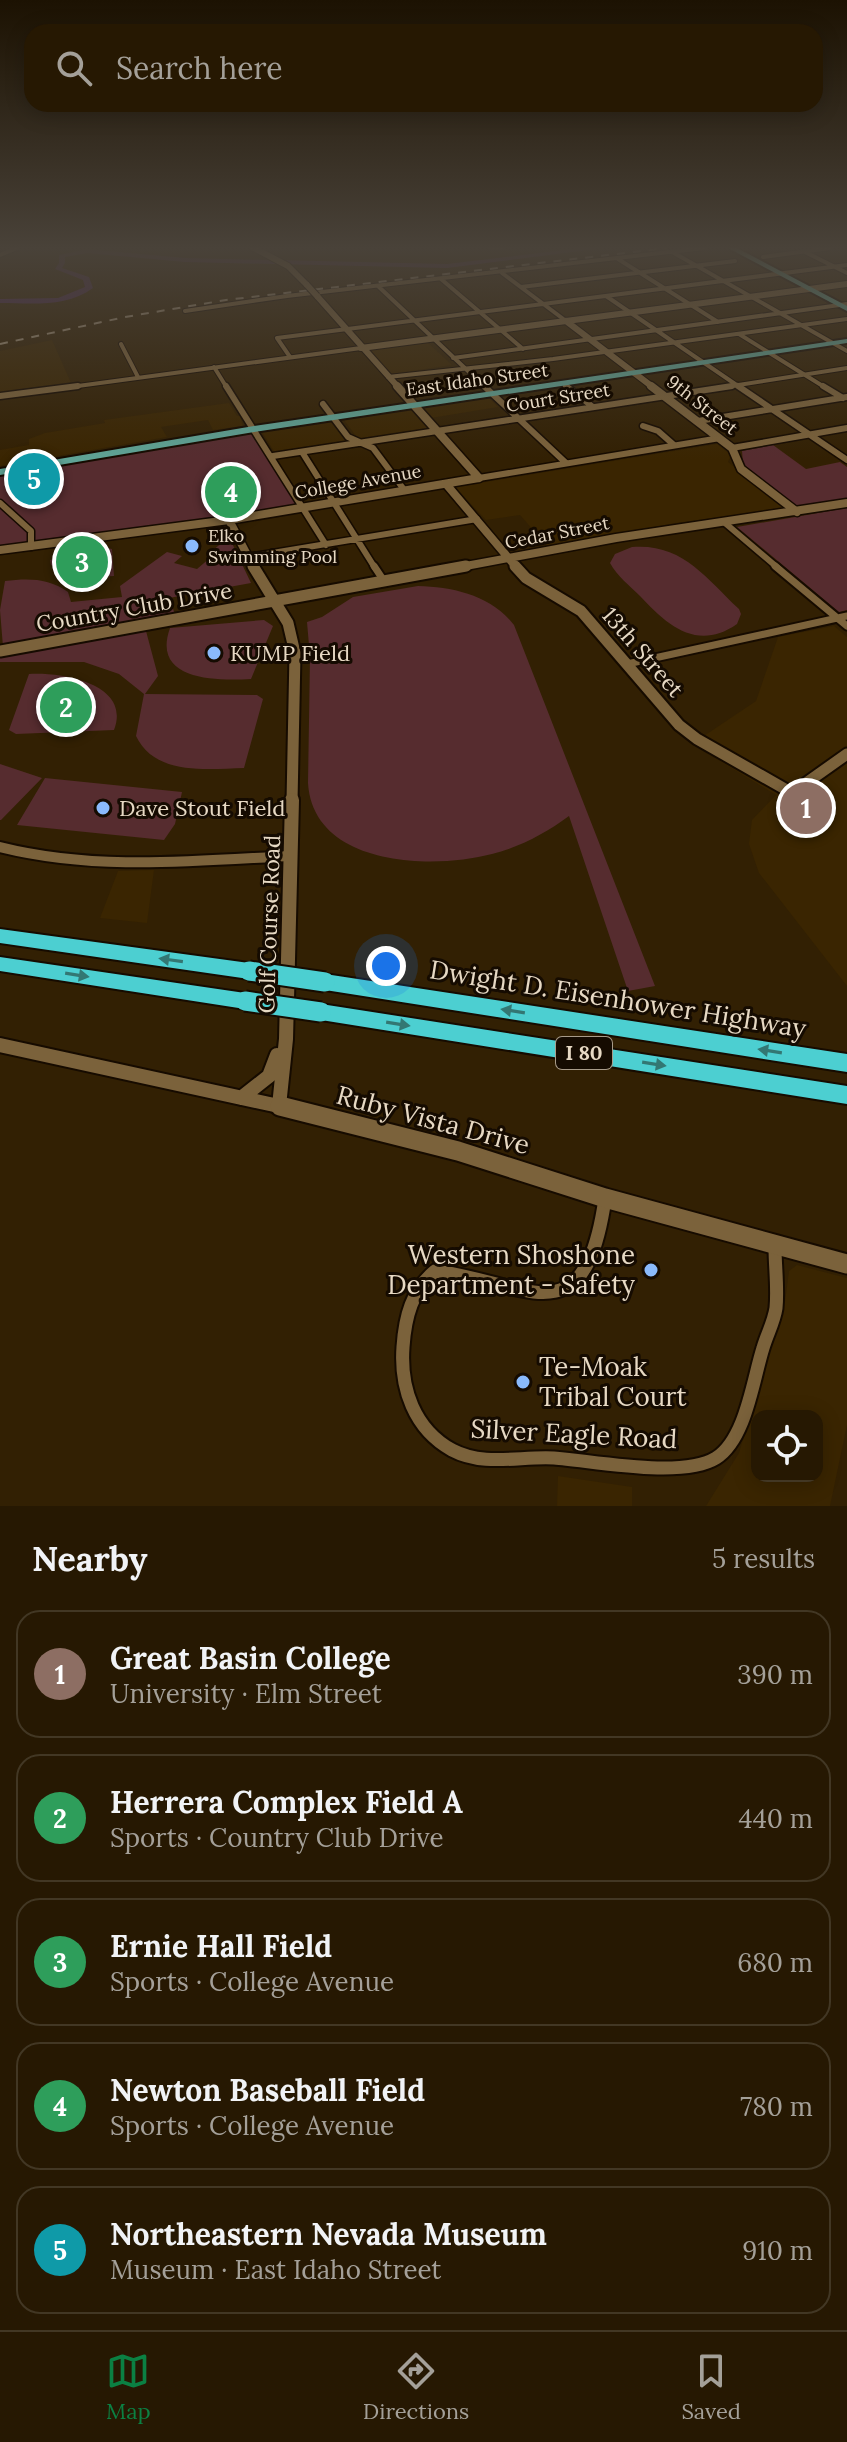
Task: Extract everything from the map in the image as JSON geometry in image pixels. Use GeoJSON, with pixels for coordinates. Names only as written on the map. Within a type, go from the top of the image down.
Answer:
{"type":"FeatureCollection","features":[{"type":"Feature","properties":{"kind":"highway","name":"Dwight D. Eisenhower Highway"},"geometry":{"type":"LineString","coordinates":[[0,936],[325,982],[847,1063]]}},
{"type":"Feature","properties":{"kind":"highway","name":"I 80"},"geometry":{"type":"LineString","coordinates":[[0,964],[847,1095]]}},
{"type":"Feature","properties":{"kind":"main road","name":"East Idaho Street"},"geometry":{"type":"LineString","coordinates":[[0,470],[847,341]]}},
{"type":"Feature","properties":{"kind":"main road"},"geometry":{"type":"LineString","coordinates":[[379,411],[399,403],[402,392]]}},
{"type":"Feature","properties":{"kind":"street"},"geometry":{"type":"LineString","coordinates":[[336,318],[479,478]]}},
{"type":"Feature","properties":{"kind":"street"},"geometry":{"type":"LineString","coordinates":[[290,357],[277,338],[426,318]]}},
{"type":"Feature","properties":{"kind":"street"},"geometry":{"type":"LineString","coordinates":[[485,318],[523,349]]}},
{"type":"Feature","properties":{"kind":"street","name":"9th Street"},"geometry":{"type":"LineString","coordinates":[[562,318],[720,438],[732,448],[736,464],[741,469],[797,512]]}},
{"type":"Feature","properties":{"kind":"street"},"geometry":{"type":"LineString","coordinates":[[0,396],[588,318]]}},
{"type":"Feature","properties":{"kind":"street"},"geometry":{"type":"LineString","coordinates":[[638,318],[847,460]]}},
{"type":"Feature","properties":{"kind":"street"},"geometry":{"type":"LineString","coordinates":[[713,318],[719,322]]}},
{"type":"Feature","properties":{"kind":"street"},"geometry":{"type":"LineString","coordinates":[[453,358],[744,318]]}},
{"type":"Feature","properties":{"kind":"street"},"geometry":{"type":"LineString","coordinates":[[789,318],[847,351]]}},
{"type":"Feature","properties":{"kind":"street"},"geometry":{"type":"LineString","coordinates":[[388,377],[606,352],[847,319]]}},
{"type":"Feature","properties":{"kind":"street"},"geometry":{"type":"LineString","coordinates":[[412,320],[566,463]]}},
{"type":"Feature","properties":{"kind":"street"},"geometry":{"type":"LineString","coordinates":[[738,334],[845,398]]}},
{"type":"Feature","properties":{"kind":"street"},"geometry":{"type":"LineString","coordinates":[[121,344],[138,377]]}},
{"type":"Feature","properties":{"kind":"street"},"geometry":{"type":"LineString","coordinates":[[214,367],[273,456],[326,545]]}},
{"type":"Feature","properties":{"kind":"street","name":"Court Street"},"geometry":{"type":"LineString","coordinates":[[273,456],[847,368]]}},
{"type":"Feature","properties":{"kind":"street"},"geometry":{"type":"LineString","coordinates":[[564,384],[593,407]]}},
{"type":"Feature","properties":{"kind":"street"},"geometry":{"type":"LineString","coordinates":[[698,421],[845,398]]}},
{"type":"Feature","properties":{"kind":"street"},"geometry":{"type":"LineString","coordinates":[[323,404],[348,437],[373,448],[405,491]]}},
{"type":"Feature","properties":{"kind":"street"},"geometry":{"type":"LineString","coordinates":[[643,426],[658,431],[674,445]]}},
{"type":"Feature","properties":{"kind":"street"},"geometry":{"type":"LineString","coordinates":[[732,448],[847,428]]}},
{"type":"Feature","properties":{"kind":"street","name":"College Avenue"},"geometry":{"type":"LineString","coordinates":[[0,550],[229,520],[720,438]]}},
{"type":"Feature","properties":{"kind":"street"},"geometry":{"type":"LineString","coordinates":[[302,452],[384,581]]}},
{"type":"Feature","properties":{"kind":"street","name":"13th Street"},"geometry":{"type":"LineString","coordinates":[[446,484],[537,587],[581,611],[685,731],[792,793],[847,754]]}},
{"type":"Feature","properties":{"kind":"street"},"geometry":{"type":"LineString","coordinates":[[0,503],[31,531],[31,547]]}},
{"type":"Feature","properties":{"kind":"street","name":"Cedar Street"},"geometry":{"type":"LineString","coordinates":[[275,603],[665,529],[725,523],[847,503]]}},
{"type":"Feature","properties":{"kind":"street"},"geometry":{"type":"LineString","coordinates":[[248,557],[477,519]]}},
{"type":"Feature","properties":{"kind":"street","name":"Golf Course Road"},"geometry":{"type":"LineString","coordinates":[[229,520],[288,623],[295,653],[287,1017],[279,1106]]}},
{"type":"Feature","properties":{"kind":"street"},"geometry":{"type":"LineString","coordinates":[[725,523],[847,626]]}},
{"type":"Feature","properties":{"kind":"street","name":"Country Club Drive"},"geometry":{"type":"LineString","coordinates":[[0,651],[275,603]]}},
{"type":"Feature","properties":{"kind":"street"},"geometry":{"type":"LineString","coordinates":[[627,664],[847,616]]}},
{"type":"Feature","properties":{"kind":"street"},"geometry":{"type":"LineString","coordinates":[[0,847],[30,856],[89,863],[292,856]]}},
{"type":"Feature","properties":{"kind":"street"},"geometry":{"type":"LineString","coordinates":[[241,1098],[272,1075],[287,1017]]}},
{"type":"Feature","properties":{"kind":"street","name":"Ruby Vista Drive"},"geometry":{"type":"LineString","coordinates":[[0,1045],[279,1106],[458,1151],[605,1198],[847,1264]]}},
{"type":"Feature","properties":{"kind":"street","name":"Silver Eagle Road"},"geometry":{"type":"LineString","coordinates":[[605,1198],[595,1245],[585,1270],[553,1294],[537,1294],[444,1271],[427,1275],[416,1287],[408,1308],[403,1361],[405,1384],[412,1410],[450,1449],[471,1457],[553,1458],[589,1464],[668,1466],[696,1464],[715,1458],[730,1444],[748,1403],[776,1309],[775,1244]]}},
{"type":"Feature","properties":{"kind":"shaded area"},"geometry":{"type":"Polygon","coordinates":[[[52,340],[71,383],[0,394],[0,351],[52,340]]]}},
{"type":"Feature","properties":{"kind":"shaded area"},"geometry":{"type":"Polygon","coordinates":[[[427,342],[452,365],[391,374],[370,350],[427,342]]]}},
{"type":"Feature","properties":{"kind":"shaded area"},"geometry":{"type":"Polygon","coordinates":[[[488,397],[498,407],[431,418],[421,408],[488,397]]]}},
{"type":"Feature","properties":{"kind":"shaded area"},"geometry":{"type":"Polygon","coordinates":[[[229,403],[240,416],[243,426],[213,430],[208,420],[161,427],[167,437],[0,466],[0,450],[29,445],[29,439],[45,433],[105,423],[104,420],[229,403]]]}},
{"type":"Feature","properties":{"kind":"shaded area"},"geometry":{"type":"Polygon","coordinates":[[[411,409],[430,430],[359,440],[343,419],[411,409]]]}},
{"type":"Feature","properties":{"kind":"shaded area"},"geometry":{"type":"Polygon","coordinates":[[[332,421],[348,441],[275,453],[262,432],[332,421]]]}},
{"type":"Feature","properties":{"kind":"shaded area"},"geometry":{"type":"Polygon","coordinates":[[[251,432],[297,505],[182,525],[177,522],[0,547],[0,473],[251,432]]]}},
{"type":"Feature","properties":{"kind":"shaded area"},"geometry":{"type":"Polygon","coordinates":[[[717,444],[731,455],[728,462],[787,509],[675,523],[549,548],[520,515],[486,520],[455,487],[717,444]]]}},
{"type":"Feature","properties":{"kind":"shaded area"},"geometry":{"type":"Polygon","coordinates":[[[773,445],[806,469],[840,462],[847,467],[847,499],[799,508],[743,464],[742,451],[773,445]]]}},
{"type":"Feature","properties":{"kind":"shaded area"},"geometry":{"type":"Polygon","coordinates":[[[847,508],[847,610],[839,612],[737,527],[847,508]]]}},
{"type":"Feature","properties":{"kind":"shaded area"},"geometry":{"type":"Polygon","coordinates":[[[231,541],[251,583],[169,598],[176,617],[3,647],[0,610],[5,581],[30,579],[53,584],[68,592],[71,602],[122,597],[120,586],[167,552],[182,556],[174,563],[197,569],[217,552],[213,550],[223,542],[231,541]]]}},
{"type":"Feature","properties":{"kind":"shaded area"},"geometry":{"type":"Polygon","coordinates":[[[102,547],[112,549],[114,576],[75,578],[51,565],[50,560],[102,547]]]}},
{"type":"Feature","properties":{"kind":"shaded area"},"geometry":{"type":"Polygon","coordinates":[[[632,547],[665,550],[692,564],[739,609],[741,614],[737,624],[709,636],[696,635],[661,617],[610,563],[615,554],[632,547]]]}},
{"type":"Feature","properties":{"kind":"shaded area"},"geometry":{"type":"Polygon","coordinates":[[[418,586],[445,588],[483,600],[514,625],[655,986],[628,991],[569,816],[532,839],[502,851],[467,859],[438,861],[379,856],[352,846],[330,831],[315,811],[308,783],[310,657],[307,622],[322,617],[353,597],[418,586]]]}},
{"type":"Feature","properties":{"kind":"shaded area","name":"KUMP Field"},"geometry":{"type":"Polygon","coordinates":[[[264,620],[273,626],[251,679],[205,678],[178,668],[170,659],[167,645],[170,628],[264,620]]]}},
{"type":"Feature","properties":{"kind":"shaded area"},"geometry":{"type":"Polygon","coordinates":[[[834,626],[847,637],[847,986],[759,873],[749,844],[752,820],[776,795],[692,744],[756,701],[778,637],[834,626]]]}},
{"type":"Feature","properties":{"kind":"shaded area"},"geometry":{"type":"Polygon","coordinates":[[[146,631],[158,676],[145,694],[257,695],[263,699],[244,768],[199,769],[169,764],[156,758],[136,736],[144,694],[119,674],[84,662],[0,662],[0,657],[146,631]]]}},
{"type":"Feature","properties":{"kind":"shaded area"},"geometry":{"type":"Polygon","coordinates":[[[29,674],[74,678],[103,691],[113,701],[117,714],[114,730],[16,734],[9,730],[29,674]]]}},
{"type":"Feature","properties":{"kind":"shaded area"},"geometry":{"type":"Polygon","coordinates":[[[0,764],[42,778],[1,820],[0,820],[0,764]]]}},
{"type":"Feature","properties":{"kind":"shaded area","name":"Dave Stout Field"},"geometry":{"type":"Polygon","coordinates":[[[45,778],[182,792],[175,824],[164,840],[17,825],[45,778]]]}},
{"type":"Feature","properties":{"kind":"shaded area"},"geometry":{"type":"Polygon","coordinates":[[[154,870],[147,923],[100,918],[118,871],[154,870]]]}},
{"type":"Feature","properties":{"kind":"shaded area"},"geometry":{"type":"Polygon","coordinates":[[[797,1265],[847,1278],[847,1425],[830,1506],[706,1506],[739,1453],[751,1414],[751,1482],[823,1482],[823,1410],[752,1410],[785,1302],[789,1271],[797,1265]]]}},
{"type":"Feature","properties":{"kind":"shaded area"},"geometry":{"type":"Polygon","coordinates":[[[558,1476],[632,1487],[632,1506],[557,1506],[558,1476]]]}},
{"type":"Feature","properties":{"kind":"railway"},"geometry":{"type":"LineString","coordinates":[[0,344],[119,318]]}},
{"type":"Feature","properties":{"kind":"place","name":"Northeastern Nevada Museum"},"geometry":{"type":"Point","coordinates":[34,479]}},
{"type":"Feature","properties":{"kind":"place","name":"Newton Baseball Field"},"geometry":{"type":"Point","coordinates":[231,492]}},
{"type":"Feature","properties":{"kind":"place","name":"Elko Swimming Pool"},"geometry":{"type":"Point","coordinates":[192,546]}},
{"type":"Feature","properties":{"kind":"place","name":"Ernie Hall Field"},"geometry":{"type":"Point","coordinates":[82,562]}},
{"type":"Feature","properties":{"kind":"place","name":"KUMP Field"},"geometry":{"type":"Point","coordinates":[214,653]}},
{"type":"Feature","properties":{"kind":"place","name":"Herrera Complex Field A"},"geometry":{"type":"Point","coordinates":[66,707]}},
{"type":"Feature","properties":{"kind":"place","name":"Dave Stout Field"},"geometry":{"type":"Point","coordinates":[103,808]}},
{"type":"Feature","properties":{"kind":"place","name":"Great Basin College"},"geometry":{"type":"Point","coordinates":[806,808]}},
{"type":"Feature","properties":{"kind":"place","name":"Western Shoshone Department - Safety"},"geometry":{"type":"Point","coordinates":[651,1270]}},
{"type":"Feature","properties":{"kind":"place","name":"Te-Moak Tribal Court"},"geometry":{"type":"Point","coordinates":[523,1382]}}]}
